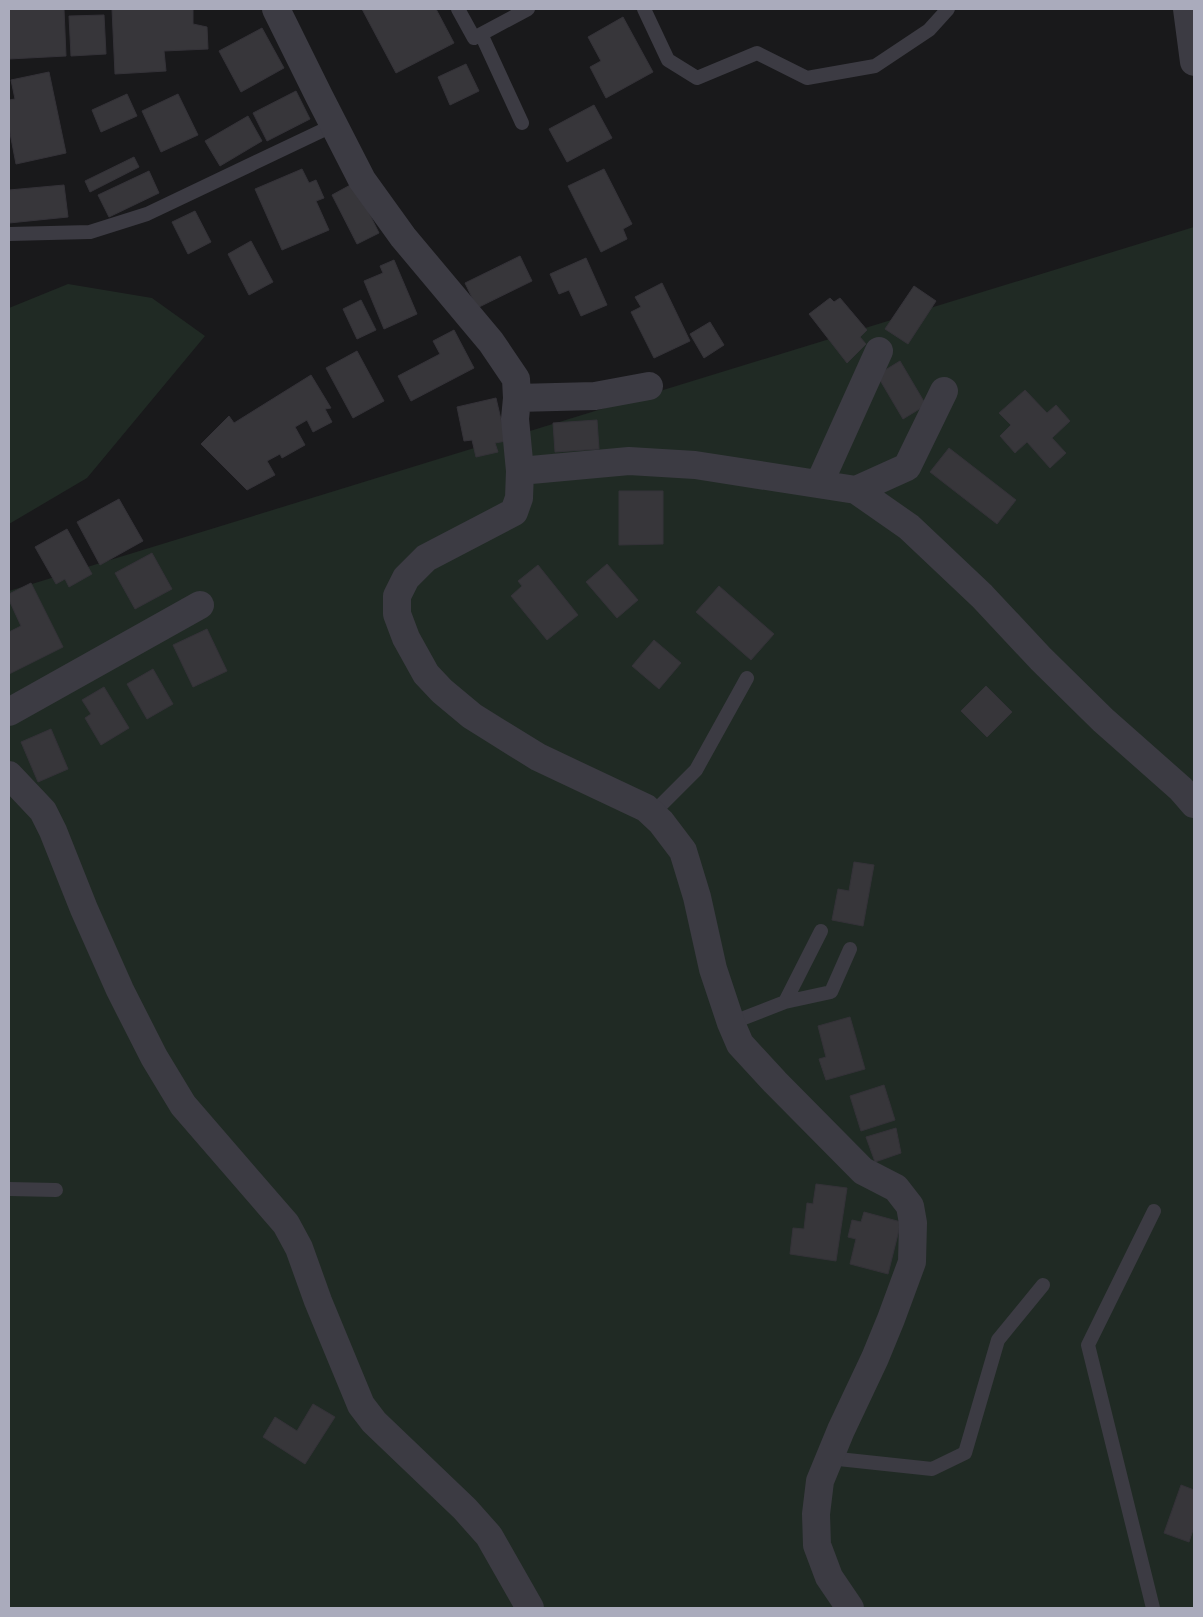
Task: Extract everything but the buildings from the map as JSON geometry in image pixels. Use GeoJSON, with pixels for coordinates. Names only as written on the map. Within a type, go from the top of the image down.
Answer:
{"type":"FeatureCollection","features":[{"type":"Feature","properties":{"kind":"street"},"geometry":{"type":"LineString","coordinates":[[276,9],[362,180],[404,237],[491,342],[516,379],[515,419],[520,470],[520,498],[514,512],[426,558],[406,578],[396,596],[397,614],[406,638],[426,674],[442,691],[472,716],[538,757],[646,808],[662,822],[683,851],[697,897],[713,969],[740,1044],[781,1089],[863,1171],[896,1188],[910,1206],[913,1223],[912,1262],[891,1319],[820,1481],[816,1514],[817,1545],[829,1577],[850,1608]]}},
{"type":"Feature","properties":{"kind":"street"},"geometry":{"type":"LineString","coordinates":[[1188,9],[1194,62]]}},
{"type":"Feature","properties":{"kind":"street"},"geometry":{"type":"LineString","coordinates":[[818,484],[878,351]]}},
{"type":"Feature","properties":{"kind":"street"},"geometry":{"type":"LineString","coordinates":[[517,398],[595,396],[649,386]]}},
{"type":"Feature","properties":{"kind":"street"},"geometry":{"type":"LineString","coordinates":[[856,490],[907,466],[944,391]]}},
{"type":"Feature","properties":{"kind":"street"},"geometry":{"type":"LineString","coordinates":[[520,470],[629,461],[695,466],[856,490],[909,527],[982,596],[1041,659],[1103,720],[1181,789],[1194,804]]}},
{"type":"Feature","properties":{"kind":"street"},"geometry":{"type":"LineString","coordinates":[[9,712],[200,605]]}},
{"type":"Feature","properties":{"kind":"street"},"geometry":{"type":"LineString","coordinates":[[9,775],[43,811],[54,830],[84,909],[120,990],[154,1057],[183,1105],[286,1224],[299,1248],[318,1301],[361,1405],[374,1422],[465,1509],[489,1536],[530,1608]]}},
{"type":"Feature","properties":{"kind":"lane"},"geometry":{"type":"LineString","coordinates":[[458,9],[474,38],[528,9]]}},
{"type":"Feature","properties":{"kind":"lane"},"geometry":{"type":"LineString","coordinates":[[644,9],[668,60],[697,78],[757,53],[807,78],[875,66],[929,30],[948,9]]}},
{"type":"Feature","properties":{"kind":"lane"},"geometry":{"type":"LineString","coordinates":[[481,34],[522,123]]}},
{"type":"Feature","properties":{"kind":"lane"},"geometry":{"type":"LineString","coordinates":[[9,234],[90,232],[147,214],[334,125]]}},
{"type":"Feature","properties":{"kind":"lane"},"geometry":{"type":"LineString","coordinates":[[652,814],[696,770],[747,678]]}},
{"type":"Feature","properties":{"kind":"lane"},"geometry":{"type":"LineString","coordinates":[[784,1002],[821,931]]}},
{"type":"Feature","properties":{"kind":"lane"},"geometry":{"type":"LineString","coordinates":[[731,1023],[784,1002],[830,992],[850,949]]}},
{"type":"Feature","properties":{"kind":"lane"},"geometry":{"type":"LineString","coordinates":[[9,1189],[56,1190]]}},
{"type":"Feature","properties":{"kind":"lane"},"geometry":{"type":"LineString","coordinates":[[1153,1608],[1088,1344],[1154,1211]]}},
{"type":"Feature","properties":{"kind":"lane"},"geometry":{"type":"LineString","coordinates":[[829,1458],[932,1469],[965,1452],[998,1340],[1043,1285]]}},
{"type":"Feature","properties":{"kind":"shaded area"},"geometry":{"type":"Polygon","coordinates":[[[1194,227],[1194,1608],[9,1608],[9,591],[1194,227]]]}},
{"type":"Feature","properties":{"kind":"shaded area"},"geometry":{"type":"Polygon","coordinates":[[[68,284],[152,298],[205,336],[87,478],[9,524],[9,308],[68,284]]]}}]}
